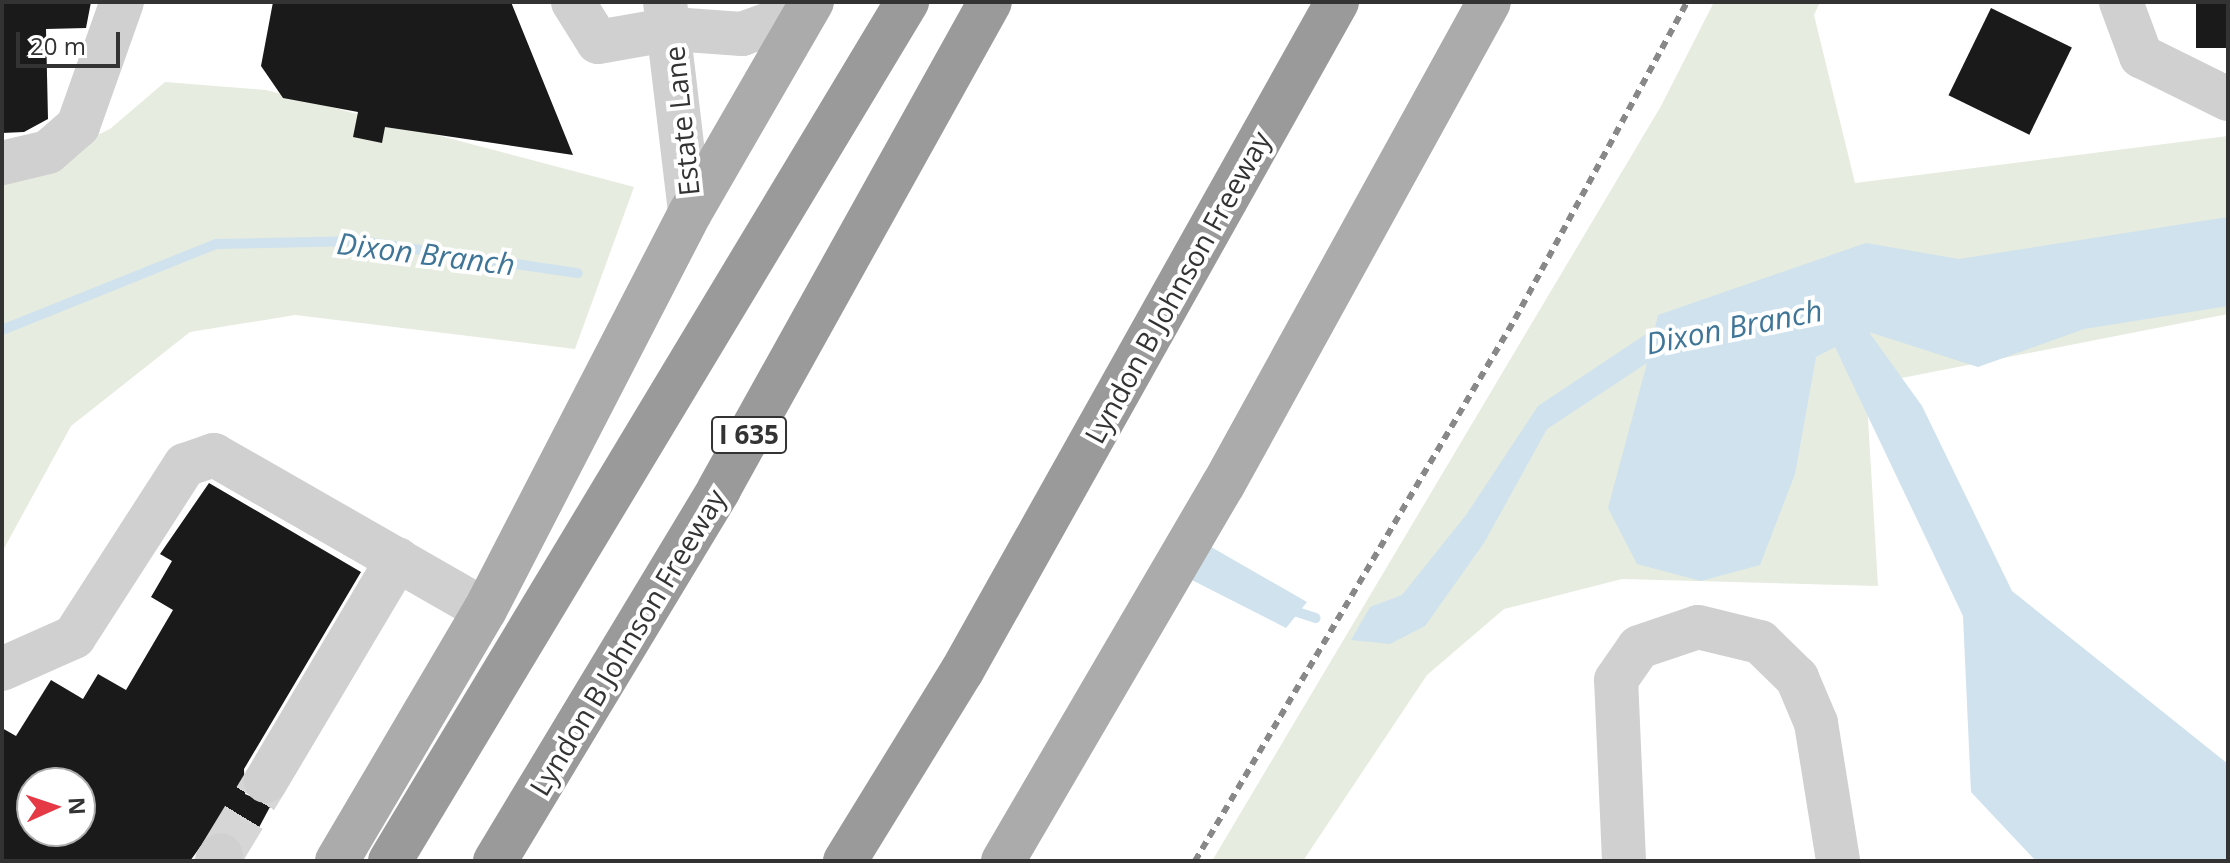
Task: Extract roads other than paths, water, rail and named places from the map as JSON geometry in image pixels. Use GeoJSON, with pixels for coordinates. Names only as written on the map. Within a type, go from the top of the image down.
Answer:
{"type":"FeatureCollection","features":[{"type":"Feature","properties":{"kind":"highway"},"geometry":{"type":"LineString","coordinates":[[390,861],[860,68],[907,2]]}},
{"type":"Feature","properties":{"kind":"highway","name":"Lyndon B Johnson Freeway"},"geometry":{"type":"LineString","coordinates":[[495,861],[711,503],[990,2]]}},
{"type":"Feature","properties":{"kind":"highway","name":"Lyndon B Johnson Freeway"},"geometry":{"type":"LineString","coordinates":[[845,861],[962,671],[1337,2]]}},
{"type":"Feature","properties":{"kind":"main road"},"geometry":{"type":"LineString","coordinates":[[1003,861],[1223,485],[1489,2]]}},
{"type":"Feature","properties":{"kind":"main road"},"geometry":{"type":"LineString","coordinates":[[337,861],[485,610],[615,367],[690,213],[809,6]]}},
{"type":"Feature","properties":{"kind":"street"},"geometry":{"type":"LineString","coordinates":[[2,163],[48,152],[78,126],[122,2]]}},
{"type":"Feature","properties":{"kind":"street"},"geometry":{"type":"LineString","coordinates":[[573,2],[598,42],[668,16]]}},
{"type":"Feature","properties":{"kind":"street"},"geometry":{"type":"LineString","coordinates":[[2121,2],[2141,56],[2228,99]]}},
{"type":"Feature","properties":{"kind":"street","name":"Estate Lane"},"geometry":{"type":"LineString","coordinates":[[690,213],[668,16],[742,34],[809,6]]}},
{"type":"Feature","properties":{"kind":"street"},"geometry":{"type":"LineString","coordinates":[[2,669],[74,637],[185,465],[214,455],[485,610]]}},
{"type":"Feature","properties":{"kind":"street"},"geometry":{"type":"LineString","coordinates":[[266,781],[398,559]]}},
{"type":"Feature","properties":{"kind":"street"},"geometry":{"type":"LineString","coordinates":[[1624,861],[1616,680],[1639,647],[1698,627],[1760,642],[1797,678],[1816,723],[1838,861]]}},
{"type":"Feature","properties":{"kind":"water"},"geometry":{"type":"Polygon","coordinates":[[[2228,217],[2228,306],[2084,329],[1978,367],[1869,332],[1922,406],[2012,591],[2228,764],[2228,861],[2036,861],[1971,792],[1963,616],[1835,347],[1816,357],[1795,474],[1760,565],[1701,581],[1637,564],[1608,508],[1647,363],[1547,429],[1484,543],[1425,626],[1390,644],[1351,640],[1370,607],[1402,595],[1466,515],[1538,406],[1655,328],[1658,315],[1866,243],[1959,259],[2228,217]]]}},
{"type":"Feature","properties":{"kind":"water"},"geometry":{"type":"Polygon","coordinates":[[[1199,540],[1307,602],[1286,628],[1178,573],[1199,540]]]}},
{"type":"Feature","properties":{"kind":"waterway","name":"Dixon Branch"},"geometry":{"type":"LineString","coordinates":[[2,330],[216,244],[360,241],[578,273]]}},
{"type":"Feature","properties":{"kind":"waterway","name":"Dixon Branch"},"geometry":{"type":"LineString","coordinates":[[1288,609],[1316,618]]}},
{"type":"Feature","properties":{"kind":"tunnel"},"geometry":{"type":"LineString","coordinates":[[221,855],[266,781]]}},
{"type":"Feature","properties":{"kind":"railway"},"geometry":{"type":"LineString","coordinates":[[1195,861],[1515,319],[1687,2]]}}]}
